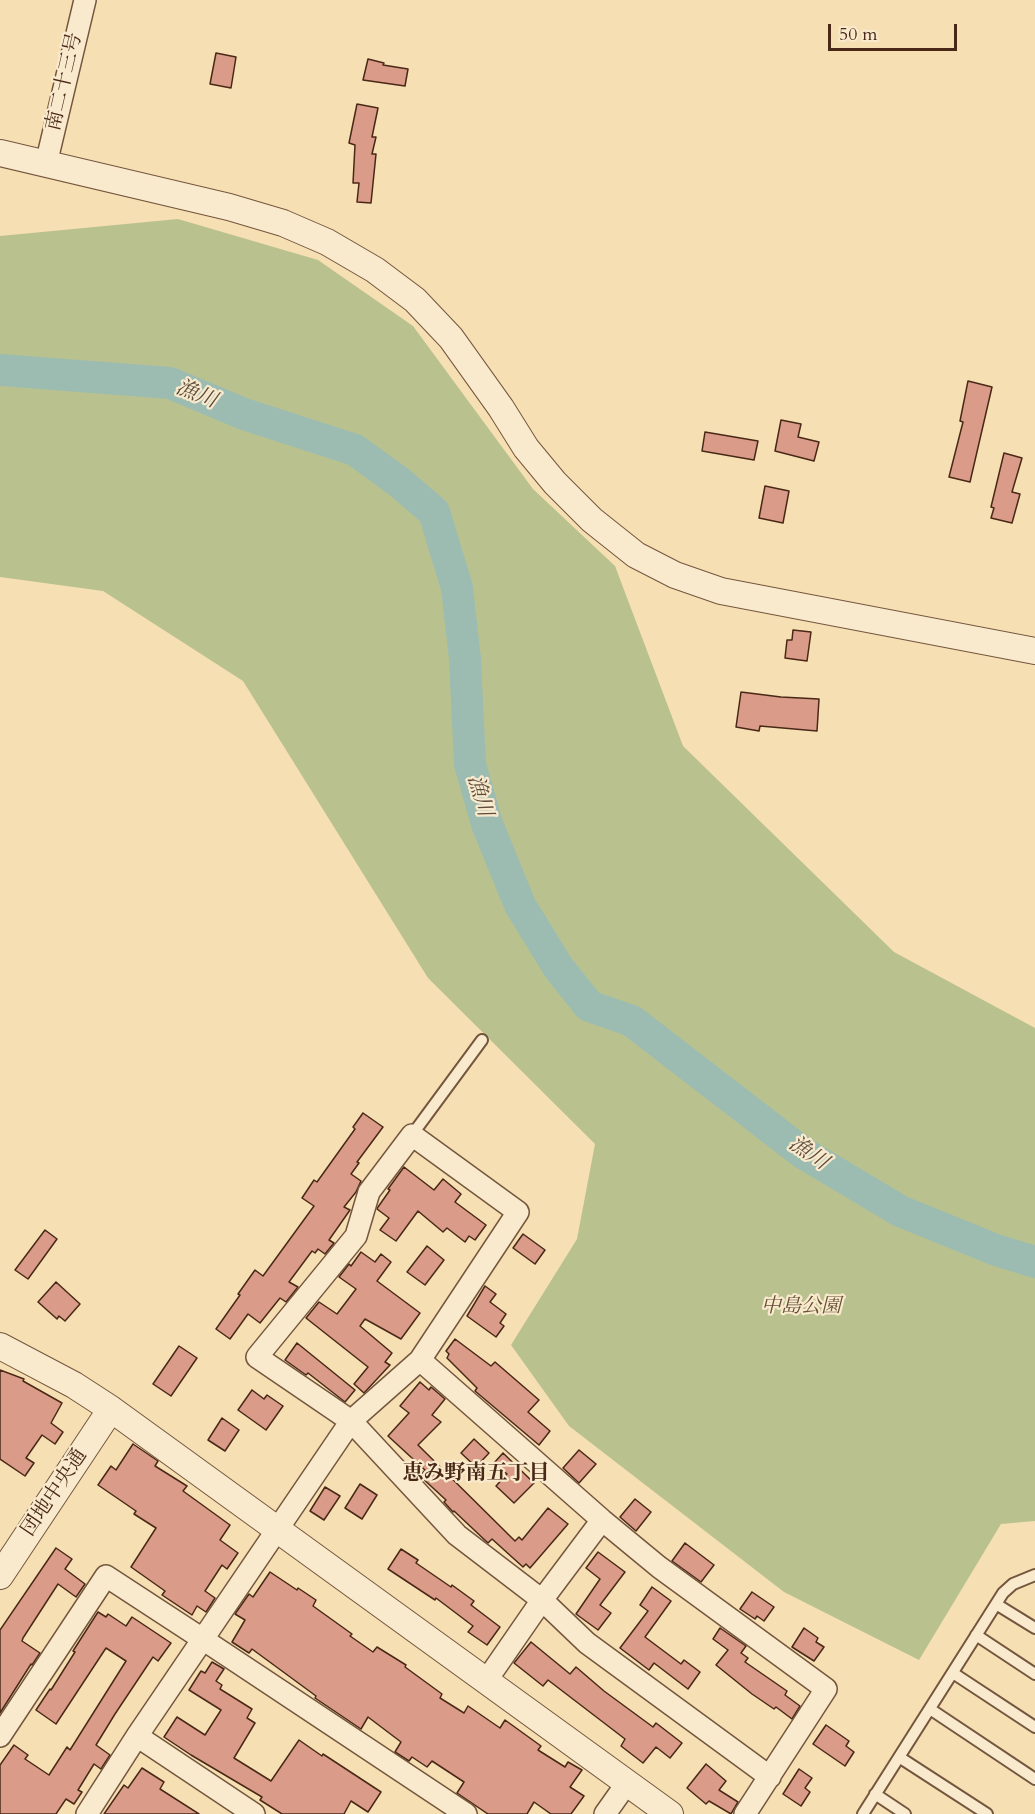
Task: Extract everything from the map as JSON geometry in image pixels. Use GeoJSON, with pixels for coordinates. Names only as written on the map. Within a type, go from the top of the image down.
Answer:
{"type":"FeatureCollection","features":[{"type":"Feature","properties":{"kind":"street","name":"南二十三号"},"geometry":{"type":"LineString","coordinates":[[46,164],[85,0]]}},
{"type":"Feature","properties":{"kind":"street"},"geometry":{"type":"LineString","coordinates":[[0,153],[229,207],[283,223],[327,242],[375,270],[415,300],[451,338],[501,408],[526,448],[555,483],[592,520],[636,555],[675,575],[721,591],[1035,651]]}},
{"type":"Feature","properties":{"kind":"street"},"geometry":{"type":"LineString","coordinates":[[87,1814],[137,1736],[351,1421],[420,1360],[518,1212],[412,1135],[369,1192],[356,1236],[257,1357],[351,1421],[457,1535],[542,1600],[587,1643],[770,1777]]}},
{"type":"Feature","properties":{"kind":"street"},"geometry":{"type":"LineString","coordinates":[[0,1346],[74,1385],[111,1409],[670,1814]]}},
{"type":"Feature","properties":{"kind":"street"},"geometry":{"type":"LineString","coordinates":[[420,1360],[659,1567],[826,1689],[745,1814]]}},
{"type":"Feature","properties":{"kind":"street","name":"団地中央通"},"geometry":{"type":"LineString","coordinates":[[0,1576],[111,1409]]}},
{"type":"Feature","properties":{"kind":"street"},"geometry":{"type":"LineString","coordinates":[[486,1681],[542,1600],[602,1520]]}},
{"type":"Feature","properties":{"kind":"street"},"geometry":{"type":"LineString","coordinates":[[0,1736],[106,1576],[463,1813]]}},
{"type":"Feature","properties":{"kind":"street"},"geometry":{"type":"LineString","coordinates":[[137,1736],[254,1814]]}},
{"type":"Feature","properties":{"kind":"street"},"geometry":{"type":"LineString","coordinates":[[605,1814],[627,1783]]}},
{"type":"Feature","properties":{"kind":"lane"},"geometry":{"type":"LineString","coordinates":[[412,1135],[482,1040]]}},
{"type":"Feature","properties":{"kind":"lane"},"geometry":{"type":"LineString","coordinates":[[863,1814],[1003,1593],[1013,1584],[1035,1575]]}},
{"type":"Feature","properties":{"kind":"lane"},"geometry":{"type":"LineString","coordinates":[[996,1604],[1035,1628]]}},
{"type":"Feature","properties":{"kind":"lane"},"geometry":{"type":"LineString","coordinates":[[976,1635],[1035,1674]]}},
{"type":"Feature","properties":{"kind":"lane"},"geometry":{"type":"LineString","coordinates":[[953,1673],[1035,1727]]}},
{"type":"Feature","properties":{"kind":"lane"},"geometry":{"type":"LineString","coordinates":[[930,1709],[1035,1779]]}},
{"type":"Feature","properties":{"kind":"lane"},"geometry":{"type":"LineString","coordinates":[[899,1757],[987,1814]]}},
{"type":"Feature","properties":{"kind":"lane"},"geometry":{"type":"LineString","coordinates":[[876,1794],[905,1814]]}},
{"type":"Feature","properties":{"kind":"green space","name":"中島公園"},"geometry":{"type":"Polygon","coordinates":[[[178,219],[318,260],[413,326],[533,489],[615,566],[683,746],[894,952],[1035,1028],[1035,1521],[1001,1524],[919,1660],[784,1592],[569,1426],[511,1345],[577,1239],[595,1144],[428,978],[243,681],[103,591],[0,577],[0,236],[178,219]]]}},
{"type":"Feature","properties":{"kind":"building"},"geometry":{"type":"Polygon","coordinates":[[[216,53],[236,57],[231,88],[210,84],[216,53]]]}},
{"type":"Feature","properties":{"kind":"building"},"geometry":{"type":"Polygon","coordinates":[[[368,59],[384,63],[383,65],[408,69],[405,86],[363,80],[368,59]]]}},
{"type":"Feature","properties":{"kind":"building"},"geometry":{"type":"Polygon","coordinates":[[[357,104],[378,108],[372,137],[376,137],[372,154],[376,154],[371,203],[357,202],[359,183],[353,183],[355,145],[349,143],[357,104]]]}},
{"type":"Feature","properties":{"kind":"building"},"geometry":{"type":"Polygon","coordinates":[[[968,381],[992,387],[970,482],[949,477],[963,422],[960,421],[968,381]]]}},
{"type":"Feature","properties":{"kind":"building"},"geometry":{"type":"Polygon","coordinates":[[[781,420],[801,424],[798,437],[819,442],[814,461],[775,451],[781,420]]]}},
{"type":"Feature","properties":{"kind":"building"},"geometry":{"type":"Polygon","coordinates":[[[705,432],[758,441],[754,460],[702,451],[705,432]]]}},
{"type":"Feature","properties":{"kind":"building"},"geometry":{"type":"Polygon","coordinates":[[[1004,453],[1022,458],[1012,492],[1020,494],[1012,523],[991,518],[994,508],[991,507],[1004,453]]]}},
{"type":"Feature","properties":{"kind":"building"},"geometry":{"type":"Polygon","coordinates":[[[765,486],[789,491],[783,523],[759,518],[765,486]]]}},
{"type":"Feature","properties":{"kind":"building"},"geometry":{"type":"Polygon","coordinates":[[[793,630],[811,632],[807,661],[785,658],[787,640],[792,640],[793,630]]]}},
{"type":"Feature","properties":{"kind":"building"},"geometry":{"type":"Polygon","coordinates":[[[741,692],[819,699],[817,731],[760,726],[759,731],[736,727],[741,692]]]}},
{"type":"Feature","properties":{"kind":"building"},"geometry":{"type":"Polygon","coordinates":[[[363,1113],[383,1127],[351,1174],[361,1181],[356,1192],[344,1207],[350,1210],[329,1240],[334,1243],[325,1254],[318,1249],[315,1253],[312,1251],[289,1282],[298,1287],[286,1302],[280,1298],[260,1323],[248,1314],[230,1339],[216,1329],[255,1270],[263,1276],[314,1206],[302,1198],[314,1180],[317,1182],[355,1129],[353,1127],[363,1113]]]}},
{"type":"Feature","properties":{"kind":"building"},"geometry":{"type":"Polygon","coordinates":[[[404,1167],[434,1190],[443,1179],[461,1194],[455,1202],[486,1225],[475,1240],[469,1236],[465,1242],[447,1228],[443,1232],[418,1211],[396,1241],[380,1230],[389,1218],[377,1209],[404,1167]]]}},
{"type":"Feature","properties":{"kind":"building"},"geometry":{"type":"Polygon","coordinates":[[[45,1230],[57,1239],[28,1279],[15,1270],[45,1230]]]}},
{"type":"Feature","properties":{"kind":"building"},"geometry":{"type":"Polygon","coordinates":[[[523,1234],[545,1250],[535,1264],[513,1248],[523,1234]]]}},
{"type":"Feature","properties":{"kind":"building"},"geometry":{"type":"Polygon","coordinates":[[[427,1246],[444,1260],[425,1285],[407,1272],[427,1246]]]}},
{"type":"Feature","properties":{"kind":"building"},"geometry":{"type":"Polygon","coordinates":[[[361,1252],[375,1262],[381,1254],[391,1262],[377,1281],[420,1313],[401,1339],[365,1319],[360,1326],[392,1353],[385,1362],[390,1365],[364,1393],[354,1384],[368,1367],[306,1318],[319,1302],[337,1314],[356,1289],[339,1277],[361,1252]]]}},
{"type":"Feature","properties":{"kind":"building"},"geometry":{"type":"Polygon","coordinates":[[[56,1282],[80,1304],[65,1321],[59,1316],[57,1319],[38,1302],[56,1282]]]}},
{"type":"Feature","properties":{"kind":"building"},"geometry":{"type":"Polygon","coordinates":[[[485,1286],[496,1294],[490,1302],[506,1314],[500,1323],[504,1326],[496,1337],[467,1316],[485,1286]]]}},
{"type":"Feature","properties":{"kind":"building"},"geometry":{"type":"Polygon","coordinates":[[[455,1339],[491,1366],[495,1362],[539,1400],[528,1412],[550,1431],[539,1445],[475,1391],[477,1388],[447,1358],[449,1354],[446,1351],[455,1339]]]}},
{"type":"Feature","properties":{"kind":"building"},"geometry":{"type":"Polygon","coordinates":[[[297,1343],[355,1390],[345,1402],[308,1373],[306,1375],[285,1360],[297,1343]]]}},
{"type":"Feature","properties":{"kind":"building"},"geometry":{"type":"Polygon","coordinates":[[[179,1346],[197,1358],[171,1396],[153,1384],[179,1346]]]}},
{"type":"Feature","properties":{"kind":"building"},"geometry":{"type":"Polygon","coordinates":[[[0,1370],[24,1379],[23,1381],[62,1403],[51,1423],[63,1432],[55,1444],[42,1435],[26,1458],[34,1463],[25,1476],[0,1459],[0,1370]]]}},
{"type":"Feature","properties":{"kind":"building"},"geometry":{"type":"Polygon","coordinates":[[[420,1382],[429,1390],[431,1387],[445,1399],[432,1415],[441,1422],[418,1445],[515,1541],[519,1537],[522,1540],[548,1508],[568,1524],[530,1568],[526,1564],[523,1567],[492,1539],[488,1543],[453,1512],[444,1502],[446,1500],[420,1476],[425,1470],[388,1436],[409,1413],[400,1406],[420,1382]]]}},
{"type":"Feature","properties":{"kind":"building"},"geometry":{"type":"Polygon","coordinates":[[[252,1390],[264,1399],[267,1395],[283,1406],[266,1430],[238,1410],[252,1390]]]}},
{"type":"Feature","properties":{"kind":"building"},"geometry":{"type":"Polygon","coordinates":[[[222,1418],[239,1430],[225,1451],[208,1440],[222,1418]]]}},
{"type":"Feature","properties":{"kind":"building"},"geometry":{"type":"Polygon","coordinates":[[[474,1439],[489,1453],[476,1467],[461,1453],[474,1439]]]}},
{"type":"Feature","properties":{"kind":"building"},"geometry":{"type":"Polygon","coordinates":[[[133,1444],[158,1461],[155,1466],[187,1486],[183,1491],[230,1525],[220,1540],[238,1553],[227,1569],[222,1565],[205,1591],[215,1598],[206,1612],[197,1606],[192,1615],[162,1595],[165,1591],[131,1567],[156,1528],[134,1514],[136,1511],[98,1485],[111,1466],[116,1470],[133,1444]]]}},
{"type":"Feature","properties":{"kind":"building"},"geometry":{"type":"Polygon","coordinates":[[[579,1450],[596,1464],[579,1483],[563,1468],[579,1450]]]}},
{"type":"Feature","properties":{"kind":"building"},"geometry":{"type":"Polygon","coordinates":[[[503,1453],[534,1483],[514,1503],[496,1486],[507,1474],[494,1463],[503,1453]]]}},
{"type":"Feature","properties":{"kind":"building"},"geometry":{"type":"Polygon","coordinates":[[[360,1484],[377,1495],[362,1519],[345,1508],[360,1484]]]}},
{"type":"Feature","properties":{"kind":"building"},"geometry":{"type":"Polygon","coordinates":[[[325,1487],[340,1496],[324,1520],[310,1511],[325,1487]]]}},
{"type":"Feature","properties":{"kind":"building"},"geometry":{"type":"Polygon","coordinates":[[[635,1499],[651,1512],[636,1531],[620,1517],[635,1499]]]}},
{"type":"Feature","properties":{"kind":"building"},"geometry":{"type":"Polygon","coordinates":[[[685,1543],[714,1565],[701,1582],[672,1561],[685,1543]]]}},
{"type":"Feature","properties":{"kind":"building"},"geometry":{"type":"Polygon","coordinates":[[[56,1548],[72,1559],[65,1569],[85,1584],[76,1597],[58,1584],[22,1641],[40,1653],[0,1713],[0,1630],[56,1548]]]}},
{"type":"Feature","properties":{"kind":"building"},"geometry":{"type":"Polygon","coordinates":[[[401,1549],[418,1560],[416,1563],[474,1601],[471,1605],[500,1627],[487,1645],[468,1632],[473,1626],[436,1598],[435,1600],[388,1569],[401,1549]]]}},
{"type":"Feature","properties":{"kind":"building"},"geometry":{"type":"Polygon","coordinates":[[[598,1552],[625,1572],[600,1605],[611,1613],[598,1630],[576,1614],[600,1579],[586,1568],[598,1552]]]}},
{"type":"Feature","properties":{"kind":"building"},"geometry":{"type":"Polygon","coordinates":[[[270,1572],[316,1600],[313,1606],[373,1652],[377,1647],[406,1665],[405,1667],[442,1694],[440,1698],[464,1713],[468,1706],[500,1728],[505,1720],[541,1746],[538,1750],[565,1767],[568,1762],[582,1770],[570,1787],[584,1796],[571,1814],[551,1814],[534,1802],[527,1814],[488,1814],[457,1793],[464,1782],[432,1761],[427,1767],[412,1757],[409,1761],[395,1752],[401,1742],[368,1717],[361,1729],[315,1698],[316,1696],[252,1649],[249,1653],[232,1642],[245,1620],[235,1614],[249,1594],[253,1597],[270,1572]]]}},
{"type":"Feature","properties":{"kind":"building"},"geometry":{"type":"Polygon","coordinates":[[[652,1587],[671,1601],[645,1637],[681,1664],[684,1660],[700,1672],[688,1689],[654,1663],[649,1670],[620,1648],[648,1611],[640,1605],[652,1587]]]}},
{"type":"Feature","properties":{"kind":"building"},"geometry":{"type":"Polygon","coordinates":[[[752,1592],[774,1607],[764,1621],[757,1616],[755,1619],[740,1609],[752,1592]]]}},
{"type":"Feature","properties":{"kind":"building"},"geometry":{"type":"Polygon","coordinates":[[[98,1612],[106,1617],[108,1614],[126,1626],[132,1617],[171,1643],[158,1661],[153,1657],[96,1745],[110,1755],[101,1769],[94,1764],[78,1790],[82,1792],[74,1804],[66,1799],[56,1814],[0,1814],[0,1765],[14,1745],[28,1755],[25,1759],[49,1775],[67,1747],[70,1750],[126,1661],[106,1648],[56,1724],[36,1710],[51,1690],[98,1612]]]}},
{"type":"Feature","properties":{"kind":"building"},"geometry":{"type":"Polygon","coordinates":[[[720,1628],[746,1646],[741,1653],[748,1658],[745,1662],[787,1691],[785,1695],[800,1706],[792,1719],[752,1694],[716,1665],[728,1650],[713,1639],[720,1628]]]}},
{"type":"Feature","properties":{"kind":"building"},"geometry":{"type":"Polygon","coordinates":[[[804,1628],[818,1638],[816,1642],[824,1647],[814,1661],[792,1647],[804,1628]]]}},
{"type":"Feature","properties":{"kind":"building"},"geometry":{"type":"Polygon","coordinates":[[[531,1642],[570,1674],[576,1667],[653,1727],[656,1723],[682,1743],[670,1758],[656,1747],[643,1763],[621,1746],[625,1739],[548,1680],[543,1686],[514,1663],[531,1642]]]}},
{"type":"Feature","properties":{"kind":"building"},"geometry":{"type":"Polygon","coordinates":[[[212,1662],[224,1669],[216,1681],[222,1685],[220,1689],[252,1709],[247,1718],[255,1723],[234,1758],[271,1781],[299,1740],[381,1792],[368,1812],[351,1801],[344,1814],[282,1814],[260,1800],[262,1797],[164,1737],[177,1717],[205,1735],[221,1710],[189,1690],[201,1671],[205,1673],[212,1662]]]}},
{"type":"Feature","properties":{"kind":"building"},"geometry":{"type":"Polygon","coordinates":[[[826,1725],[849,1741],[846,1746],[854,1752],[845,1766],[813,1744],[826,1725]]]}},
{"type":"Feature","properties":{"kind":"building"},"geometry":{"type":"Polygon","coordinates":[[[706,1764],[726,1781],[719,1790],[738,1802],[731,1814],[709,1801],[706,1804],[687,1788],[706,1764]]]}},
{"type":"Feature","properties":{"kind":"building"},"geometry":{"type":"Polygon","coordinates":[[[142,1768],[164,1782],[160,1789],[199,1814],[104,1814],[124,1785],[128,1788],[142,1768]]]}},
{"type":"Feature","properties":{"kind":"building"},"geometry":{"type":"Polygon","coordinates":[[[799,1769],[812,1778],[805,1788],[810,1792],[801,1806],[783,1794],[799,1769]]]}},
{"type":"Feature","properties":{"kind":"waterway","name":"漁川"},"geometry":{"type":"LineString","coordinates":[[0,370],[170,383],[244,414],[355,450],[399,482],[434,512],[457,588],[465,659],[470,764],[487,824],[520,905],[558,967],[589,1006],[632,1021],[803,1153],[900,1211],[996,1250],[1035,1262]]}},
{"type":"Feature","properties":{"kind":"district","name":"恵み野南五丁目"},"geometry":{"type":"Point","coordinates":[476,1474]}}]}
